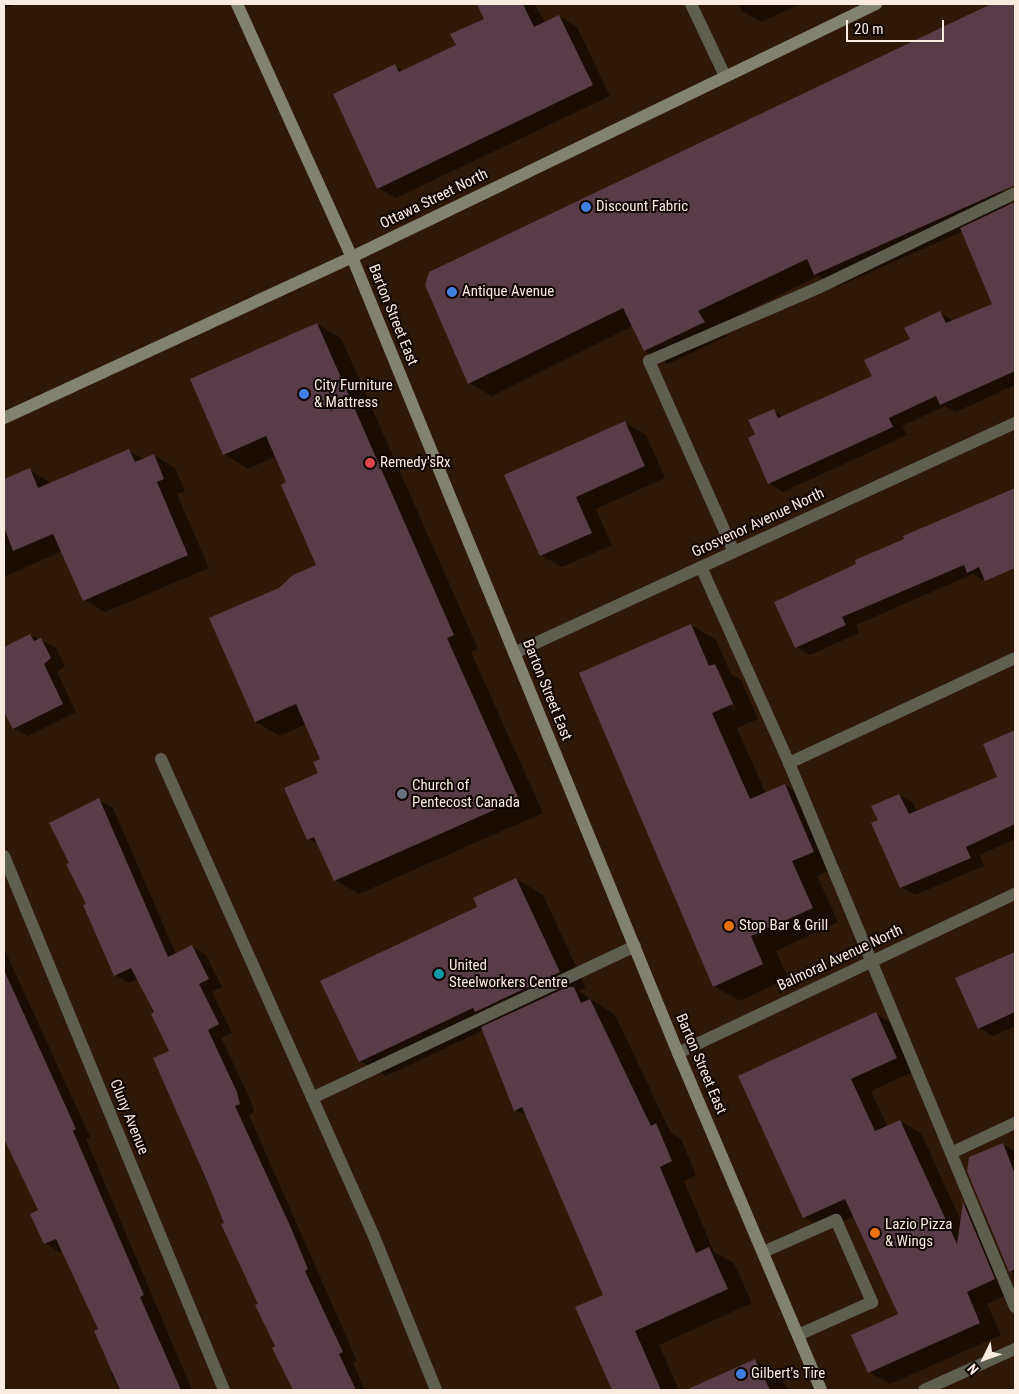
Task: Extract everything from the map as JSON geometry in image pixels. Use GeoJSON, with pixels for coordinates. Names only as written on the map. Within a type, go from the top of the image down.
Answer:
{"type":"FeatureCollection","features":[{"type":"Feature","properties":{"kind":"main road","name":"Barton Street East"},"geometry":{"type":"LineString","coordinates":[[237,4],[352,257],[678,1053],[822,1390]]}},
{"type":"Feature","properties":{"kind":"main road","name":"Ottawa Street North"},"geometry":{"type":"LineString","coordinates":[[4,418],[352,257],[876,4]]}},
{"type":"Feature","properties":{"kind":"street"},"geometry":{"type":"LineString","coordinates":[[691,4],[725,76]]}},
{"type":"Feature","properties":{"kind":"street"},"geometry":{"type":"LineString","coordinates":[[734,552],[648,361],[820,287],[1015,193]]}},
{"type":"Feature","properties":{"kind":"street","name":"Grosvenor Avenue North"},"geometry":{"type":"LineString","coordinates":[[514,653],[1015,423]]}},
{"type":"Feature","properties":{"kind":"street"},"geometry":{"type":"LineString","coordinates":[[701,567],[789,763],[869,962],[1015,1306]]}},
{"type":"Feature","properties":{"kind":"street"},"geometry":{"type":"LineString","coordinates":[[789,763],[1015,658]]}},
{"type":"Feature","properties":{"kind":"street"},"geometry":{"type":"LineString","coordinates":[[161,759],[373,1234],[436,1390]]}},
{"type":"Feature","properties":{"kind":"street","name":"Cluny Avenue"},"geometry":{"type":"LineString","coordinates":[[4,856],[224,1390]]}},
{"type":"Feature","properties":{"kind":"street","name":"Balmoral Avenue North"},"geometry":{"type":"LineString","coordinates":[[678,1053],[1015,894]]}},
{"type":"Feature","properties":{"kind":"street"},"geometry":{"type":"LineString","coordinates":[[312,1098],[635,946]]}},
{"type":"Feature","properties":{"kind":"street"},"geometry":{"type":"LineString","coordinates":[[951,1153],[1015,1123]]}},
{"type":"Feature","properties":{"kind":"street"},"geometry":{"type":"LineString","coordinates":[[763,1252],[836,1220],[872,1302],[798,1335]]}},
{"type":"Feature","properties":{"kind":"street"},"geometry":{"type":"LineString","coordinates":[[924,1390],[1015,1349]]}},
{"type":"Feature","properties":{"kind":"building"},"geometry":{"type":"Polygon","coordinates":[[[477,4],[523,4],[534,27],[559,15],[593,85],[377,189],[333,94],[395,64],[399,72],[456,45],[450,34],[484,19],[477,4]]]}},
{"type":"Feature","properties":{"kind":"building"},"geometry":{"type":"Polygon","coordinates":[[[991,4],[1015,4],[1015,185],[814,275],[807,259],[698,311],[705,322],[644,351],[623,308],[468,384],[425,285],[429,272],[991,4]]]}},
{"type":"Feature","properties":{"kind":"building"},"geometry":{"type":"Polygon","coordinates":[[[1015,202],[1015,371],[940,405],[936,396],[889,418],[893,427],[768,484],[748,438],[755,434],[748,420],[774,409],[778,418],[872,376],[864,360],[910,339],[904,328],[940,311],[946,323],[992,304],[960,228],[1015,202]]]}},
{"type":"Feature","properties":{"kind":"building"},"geometry":{"type":"Polygon","coordinates":[[[317,323],[454,635],[447,638],[519,799],[334,881],[314,837],[307,840],[284,788],[318,773],[313,762],[320,759],[296,704],[255,722],[209,618],[279,588],[293,575],[316,565],[281,485],[286,482],[266,436],[223,455],[190,379],[317,323]]]}},
{"type":"Feature","properties":{"kind":"building"},"geometry":{"type":"Polygon","coordinates":[[[625,421],[645,466],[576,497],[592,533],[540,556],[504,475],[625,421]]]}},
{"type":"Feature","properties":{"kind":"building"},"geometry":{"type":"Polygon","coordinates":[[[129,449],[135,462],[154,454],[164,479],[157,482],[188,555],[83,601],[53,534],[13,551],[4,527],[4,479],[30,468],[38,488],[129,449]]]}},
{"type":"Feature","properties":{"kind":"building"},"geometry":{"type":"Polygon","coordinates":[[[1015,488],[1015,568],[985,581],[979,567],[967,573],[964,565],[842,617],[846,625],[795,648],[774,602],[856,564],[855,560],[904,539],[903,536],[1015,488]]]}},
{"type":"Feature","properties":{"kind":"building"},"geometry":{"type":"Polygon","coordinates":[[[691,624],[709,666],[715,664],[733,704],[712,713],[750,799],[785,784],[814,852],[792,861],[813,908],[751,936],[763,964],[713,987],[579,673],[691,624]]]}},
{"type":"Feature","properties":{"kind":"building"},"geometry":{"type":"Polygon","coordinates":[[[30,634],[34,641],[41,638],[51,658],[44,664],[63,704],[13,729],[4,712],[4,647],[30,634]]]}},
{"type":"Feature","properties":{"kind":"building"},"geometry":{"type":"Polygon","coordinates":[[[1015,730],[1015,824],[966,847],[971,858],[900,888],[871,823],[878,820],[871,806],[899,794],[909,814],[997,777],[983,744],[1015,730]]]}},
{"type":"Feature","properties":{"kind":"building"},"geometry":{"type":"Polygon","coordinates":[[[99,798],[168,957],[192,945],[209,979],[199,984],[219,1024],[208,1030],[237,1092],[240,1104],[235,1106],[291,1228],[308,1269],[305,1271],[343,1352],[339,1354],[356,1390],[293,1390],[272,1348],[275,1346],[255,1305],[258,1304],[221,1224],[224,1223],[207,1181],[153,1058],[169,1051],[151,1014],[154,1012],[131,968],[114,976],[83,905],[86,904],[66,864],[69,863],[49,823],[99,798]]]}},
{"type":"Feature","properties":{"kind":"building","name":"United Steelworkers Centre"},"geometry":{"type":"Polygon","coordinates":[[[516,878],[560,972],[475,1012],[473,1008],[359,1062],[320,981],[477,907],[473,898],[516,878]]]}},
{"type":"Feature","properties":{"kind":"building"},"geometry":{"type":"Polygon","coordinates":[[[1015,952],[1015,1012],[978,1029],[955,978],[1015,952]]]}},
{"type":"Feature","properties":{"kind":"building"},"geometry":{"type":"Polygon","coordinates":[[[4,970],[76,1129],[73,1131],[144,1295],[140,1297],[181,1390],[120,1390],[94,1331],[98,1329],[56,1239],[44,1244],[30,1214],[38,1210],[4,1139],[4,970]]]}},
{"type":"Feature","properties":{"kind":"building"},"geometry":{"type":"Polygon","coordinates":[[[567,987],[574,987],[581,1003],[590,999],[651,1126],[656,1123],[672,1161],[660,1167],[696,1253],[709,1247],[728,1289],[635,1331],[661,1390],[612,1390],[575,1307],[603,1295],[522,1107],[514,1111],[481,1027],[567,987]]]}},
{"type":"Feature","properties":{"kind":"building"},"geometry":{"type":"Polygon","coordinates":[[[876,1012],[897,1058],[851,1079],[875,1131],[900,1120],[957,1244],[963,1202],[995,1279],[967,1292],[980,1323],[868,1373],[851,1335],[898,1314],[845,1199],[803,1218],[738,1076],[876,1012]]]}},
{"type":"Feature","properties":{"kind":"building"},"geometry":{"type":"Polygon","coordinates":[[[1003,1143],[1015,1174],[1015,1269],[1009,1272],[967,1171],[969,1157],[1003,1143]]]}},
{"type":"Feature","properties":{"kind":"building","name":"Gilbert's Tire"},"geometry":{"type":"Polygon","coordinates":[[[755,1359],[770,1390],[686,1390],[755,1359]]]}},
{"type":"Feature","properties":{"kind":"place","name":"Discount Fabric"},"geometry":{"type":"Point","coordinates":[586,207]}},
{"type":"Feature","properties":{"kind":"place","name":"Antique Avenue"},"geometry":{"type":"Point","coordinates":[452,292]}},
{"type":"Feature","properties":{"kind":"place","name":"City Furniture & Mattress"},"geometry":{"type":"Point","coordinates":[304,394]}},
{"type":"Feature","properties":{"kind":"place","name":"Remedy'sRx"},"geometry":{"type":"Point","coordinates":[370,463]}},
{"type":"Feature","properties":{"kind":"place","name":"Church of Pentecost Canada"},"geometry":{"type":"Point","coordinates":[402,794]}},
{"type":"Feature","properties":{"kind":"place","name":"Stop Bar & Grill"},"geometry":{"type":"Point","coordinates":[729,926]}},
{"type":"Feature","properties":{"kind":"place","name":"United Steelworkers Centre"},"geometry":{"type":"Point","coordinates":[439,974]}},
{"type":"Feature","properties":{"kind":"place","name":"Lazio Pizza & Wings"},"geometry":{"type":"Point","coordinates":[875,1233]}},
{"type":"Feature","properties":{"kind":"place","name":"Gilbert's Tire"},"geometry":{"type":"Point","coordinates":[741,1374]}}]}
